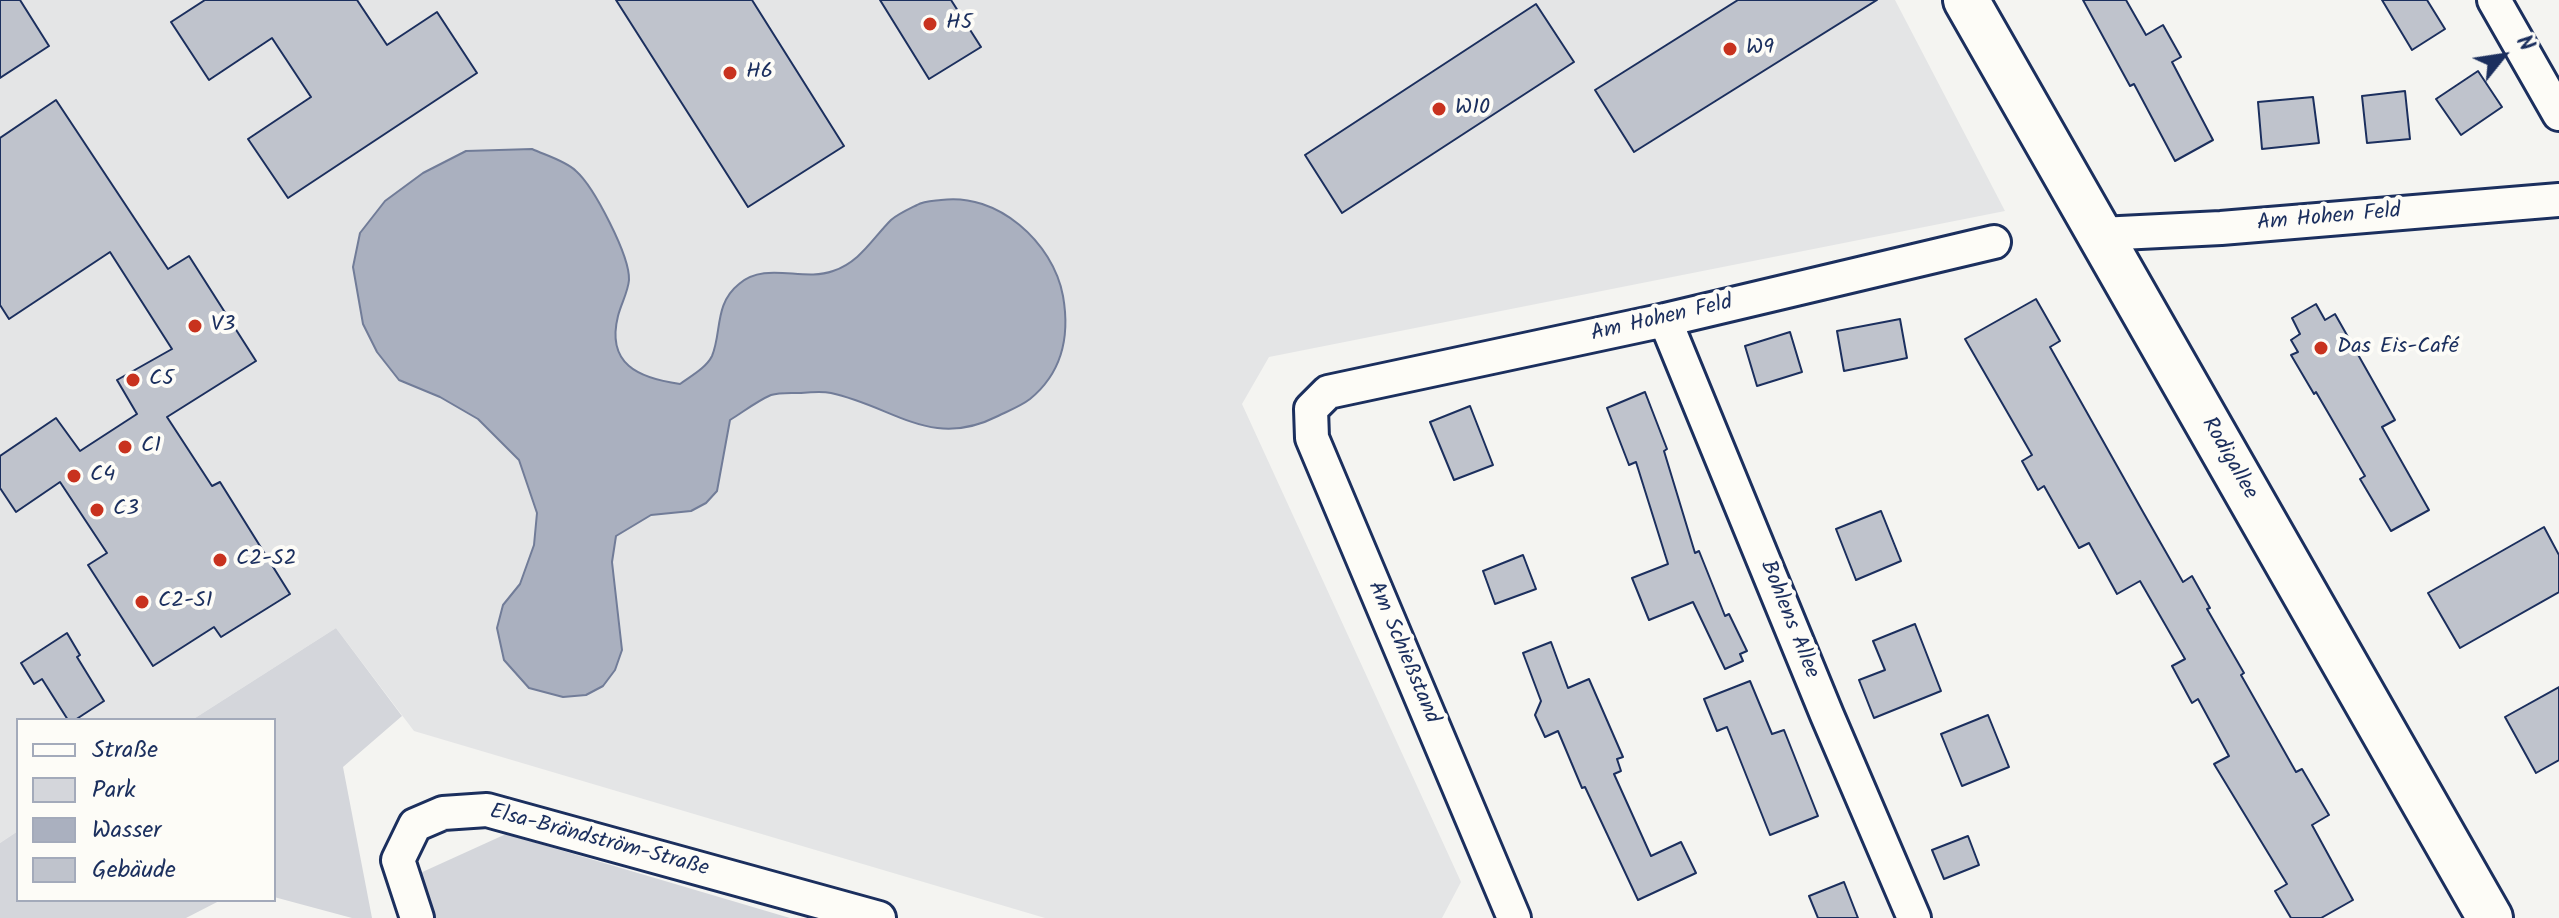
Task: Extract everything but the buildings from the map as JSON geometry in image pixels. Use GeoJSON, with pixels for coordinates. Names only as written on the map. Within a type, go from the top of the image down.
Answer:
{"type":"FeatureCollection","features":[{"type":"Feature","properties":{"kind":"main road","name":"Rodigallee"},"geometry":{"type":"LineString","coordinates":[[1966,0],[2490,918]]}},
{"type":"Feature","properties":{"kind":"street"},"geometry":{"type":"LineString","coordinates":[[2494,0],[2559,114]]}},
{"type":"Feature","properties":{"kind":"street","name":"Am Hohen Feld"},"geometry":{"type":"LineString","coordinates":[[2100,234],[2221,228],[2559,200]]}},
{"type":"Feature","properties":{"kind":"street","name":"Am Hohen Feld"},"geometry":{"type":"LineString","coordinates":[[1328,392],[1665,320],[1994,242]]}},
{"type":"Feature","properties":{"kind":"street","name":"Bohlens Allee"},"geometry":{"type":"LineString","coordinates":[[1665,320],[1914,918]]}},
{"type":"Feature","properties":{"kind":"street","name":"Am Schießstand"},"geometry":{"type":"LineString","coordinates":[[1328,392],[1311,409],[1312,438],[1514,918]]}},
{"type":"Feature","properties":{"kind":"street","name":"Elsa-Brändström-Straße"},"geometry":{"type":"LineString","coordinates":[[413,908],[398,860],[415,825],[443,813],[487,810],[879,918]]}},
{"type":"Feature","properties":{"kind":"shaded area"},"geometry":{"type":"Polygon","coordinates":[[[0,0],[1895,0],[2005,211],[1269,357],[1242,404],[1461,882],[1442,918],[1045,918],[414,731],[336,628],[195,718],[16,718],[16,832],[0,843],[0,0]]]}},
{"type":"Feature","properties":{"kind":"green space"},"geometry":{"type":"Polygon","coordinates":[[[336,628],[402,716],[343,767],[372,918],[352,918],[276,898],[276,718],[195,718],[336,628]]]}},
{"type":"Feature","properties":{"kind":"green space"},"geometry":{"type":"Polygon","coordinates":[[[16,832],[16,902],[217,902],[186,918],[0,918],[0,843],[16,832]]]}},
{"type":"Feature","properties":{"kind":"green space"},"geometry":{"type":"Polygon","coordinates":[[[506,834],[790,918],[435,918],[418,874],[506,834]]]}},
{"type":"Feature","properties":{"kind":"water"},"geometry":{"type":"Polygon","coordinates":[[[532,149],[572,167],[592,191],[610,222],[624,255],[629,280],[615,332],[617,346],[629,366],[651,378],[680,384],[706,364],[715,347],[726,300],[749,277],[833,271],[858,256],[897,216],[920,204],[941,200],[982,204],[1002,213],[1035,240],[1048,257],[1057,276],[1065,311],[1064,339],[1057,365],[1041,388],[1023,404],[974,425],[953,429],[913,422],[828,392],[778,393],[755,403],[730,420],[717,491],[706,503],[691,511],[651,515],[616,536],[612,562],[622,650],[615,670],[603,686],[586,695],[563,697],[529,688],[504,660],[497,628],[503,605],[520,584],[534,545],[537,513],[519,460],[478,419],[440,397],[399,380],[377,352],[363,324],[353,267],[360,233],[385,201],[423,173],[466,151],[532,149]]]}},
{"type":"Feature","properties":{"kind":"place","name":"H5"},"geometry":{"type":"Point","coordinates":[930,24]}},
{"type":"Feature","properties":{"kind":"place","name":"W9"},"geometry":{"type":"Point","coordinates":[1730,49]}},
{"type":"Feature","properties":{"kind":"place","name":"H6"},"geometry":{"type":"Point","coordinates":[730,73]}},
{"type":"Feature","properties":{"kind":"place","name":"W10"},"geometry":{"type":"Point","coordinates":[1439,109]}},
{"type":"Feature","properties":{"kind":"place","name":"V3"},"geometry":{"type":"Point","coordinates":[195,326]}},
{"type":"Feature","properties":{"kind":"place","name":"Das Eis-Café"},"geometry":{"type":"Point","coordinates":[2321,348]}},
{"type":"Feature","properties":{"kind":"place","name":"C5"},"geometry":{"type":"Point","coordinates":[133,380]}},
{"type":"Feature","properties":{"kind":"place","name":"C1"},"geometry":{"type":"Point","coordinates":[125,447]}},
{"type":"Feature","properties":{"kind":"place","name":"C4"},"geometry":{"type":"Point","coordinates":[74,476]}},
{"type":"Feature","properties":{"kind":"place","name":"C3"},"geometry":{"type":"Point","coordinates":[97,510]}},
{"type":"Feature","properties":{"kind":"place","name":"C2-S2"},"geometry":{"type":"Point","coordinates":[220,560]}},
{"type":"Feature","properties":{"kind":"place","name":"C2-S1"},"geometry":{"type":"Point","coordinates":[142,602]}}]}
